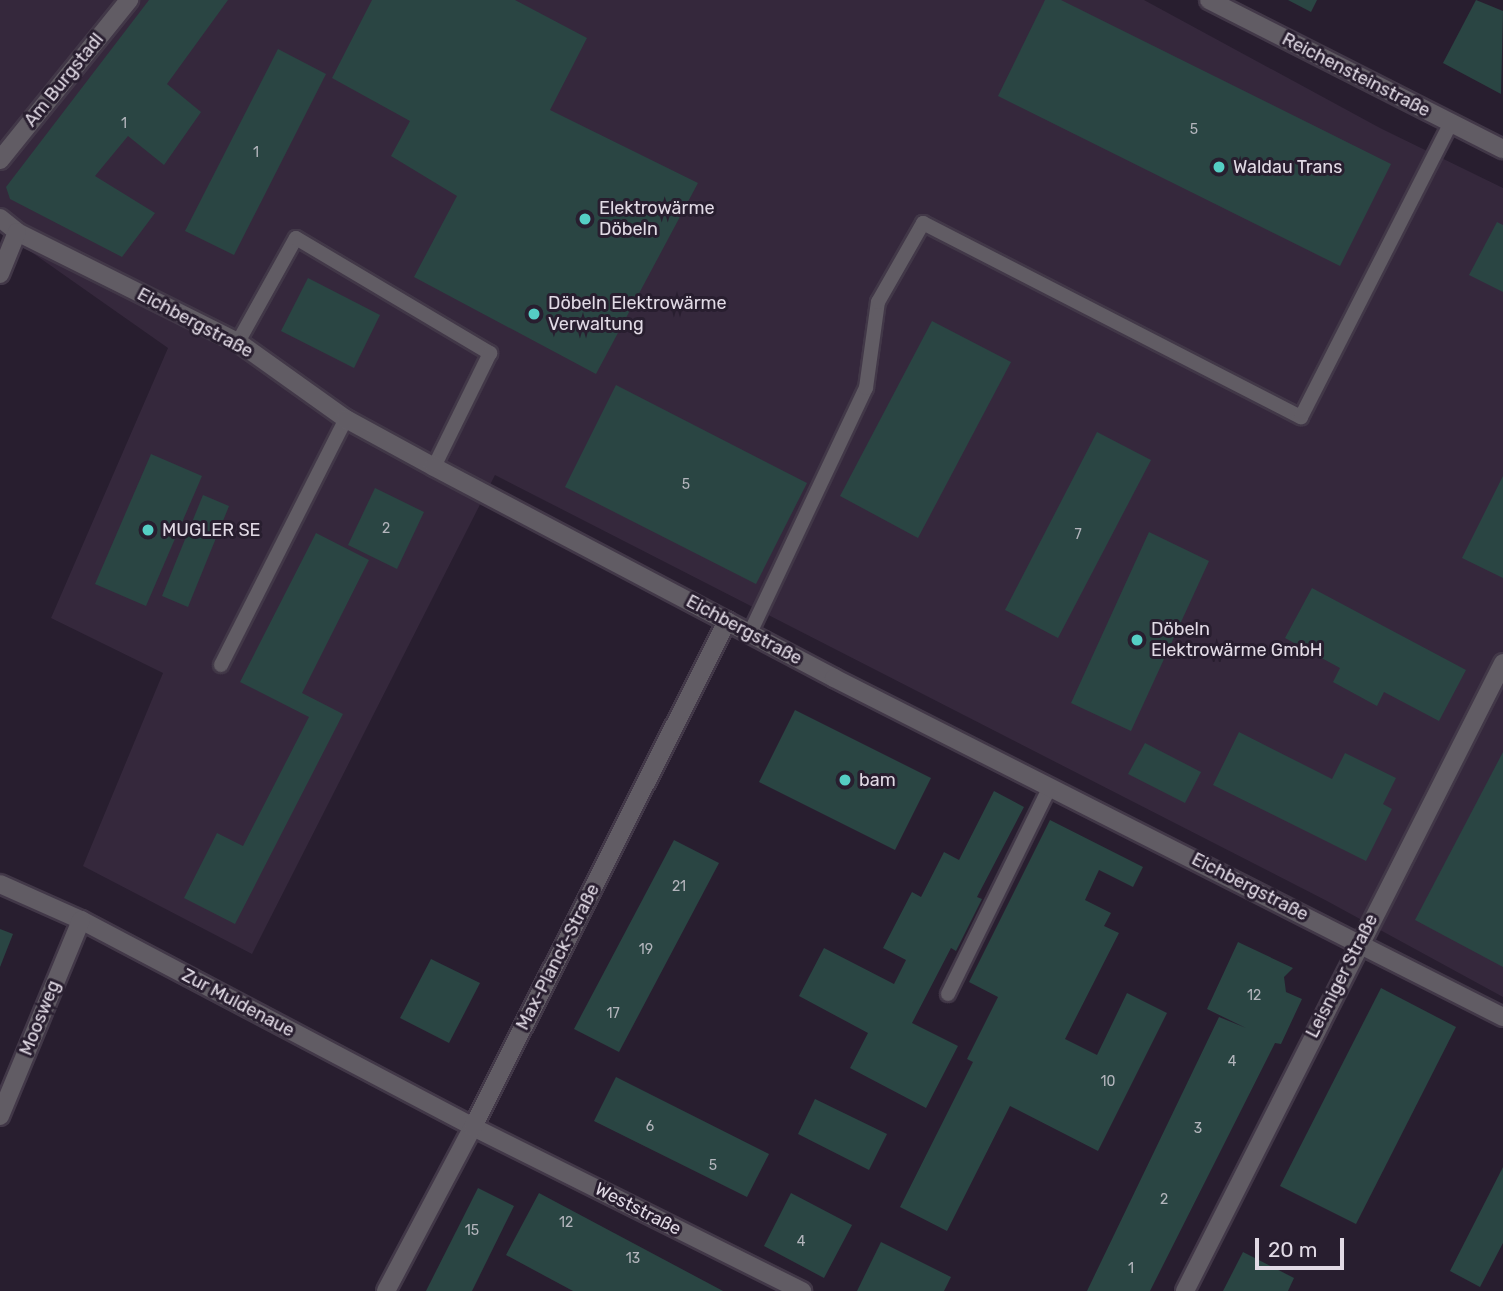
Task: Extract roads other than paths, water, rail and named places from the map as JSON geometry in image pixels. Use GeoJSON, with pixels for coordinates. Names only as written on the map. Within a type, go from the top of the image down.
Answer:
{"type":"FeatureCollection","features":[{"type":"Feature","properties":{"kind":"street","name":"Am Burgstadl"},"geometry":{"type":"LineString","coordinates":[[0,160],[129,0]]}},
{"type":"Feature","properties":{"kind":"street","name":"Reichensteinstraße"},"geometry":{"type":"LineString","coordinates":[[1209,0],[1503,149]]}},
{"type":"Feature","properties":{"kind":"street","name":"Eichbergstraße"},"geometry":{"type":"LineString","coordinates":[[0,218],[17,232],[238,342],[346,419],[434,467],[750,633],[1503,1017]]}},
{"type":"Feature","properties":{"kind":"street"},"geometry":{"type":"LineString","coordinates":[[0,274],[17,232]]}},
{"type":"Feature","properties":{"kind":"street","name":"Max-Planck-Straße"},"geometry":{"type":"LineString","coordinates":[[387,1291],[473,1127],[727,621]]}},
{"type":"Feature","properties":{"kind":"street","name":"Leisniger Straße"},"geometry":{"type":"LineString","coordinates":[[1185,1291],[1359,942],[1503,663]]}},
{"type":"Feature","properties":{"kind":"street","name":"Zur Muldenaue"},"geometry":{"type":"LineString","coordinates":[[0,884],[81,920],[473,1127]]}},
{"type":"Feature","properties":{"kind":"street","name":"Moosweg"},"geometry":{"type":"LineString","coordinates":[[0,1116],[81,920]]}},
{"type":"Feature","properties":{"kind":"street","name":"Weststraße"},"geometry":{"type":"LineString","coordinates":[[473,1127],[802,1291]]}},
{"type":"Feature","properties":{"kind":"lane"},"geometry":{"type":"LineString","coordinates":[[750,633],[866,388],[878,302],[923,223],[1301,417],[1451,123]]}},
{"type":"Feature","properties":{"kind":"lane"},"geometry":{"type":"LineString","coordinates":[[238,342],[296,237],[490,353],[434,467]]}},
{"type":"Feature","properties":{"kind":"lane"},"geometry":{"type":"LineString","coordinates":[[221,664],[346,419]]}},
{"type":"Feature","properties":{"kind":"lane"},"geometry":{"type":"LineString","coordinates":[[948,994],[1050,787]]}},
{"type":"Feature","properties":{"kind":"place","name":"Waldau Trans"},"geometry":{"type":"Point","coordinates":[1219,167]}},
{"type":"Feature","properties":{"kind":"place","name":"Elektrowärme Döbeln"},"geometry":{"type":"Point","coordinates":[585,219]}},
{"type":"Feature","properties":{"kind":"place","name":"Döbeln Elektrowärme Verwaltung"},"geometry":{"type":"Point","coordinates":[534,314]}},
{"type":"Feature","properties":{"kind":"place","name":"MUGLER SE"},"geometry":{"type":"Point","coordinates":[148,530]}},
{"type":"Feature","properties":{"kind":"place","name":"Döbeln Elektrowärme GmbH"},"geometry":{"type":"Point","coordinates":[1137,640]}},
{"type":"Feature","properties":{"kind":"place","name":"bam"},"geometry":{"type":"Point","coordinates":[845,780]}}]}
